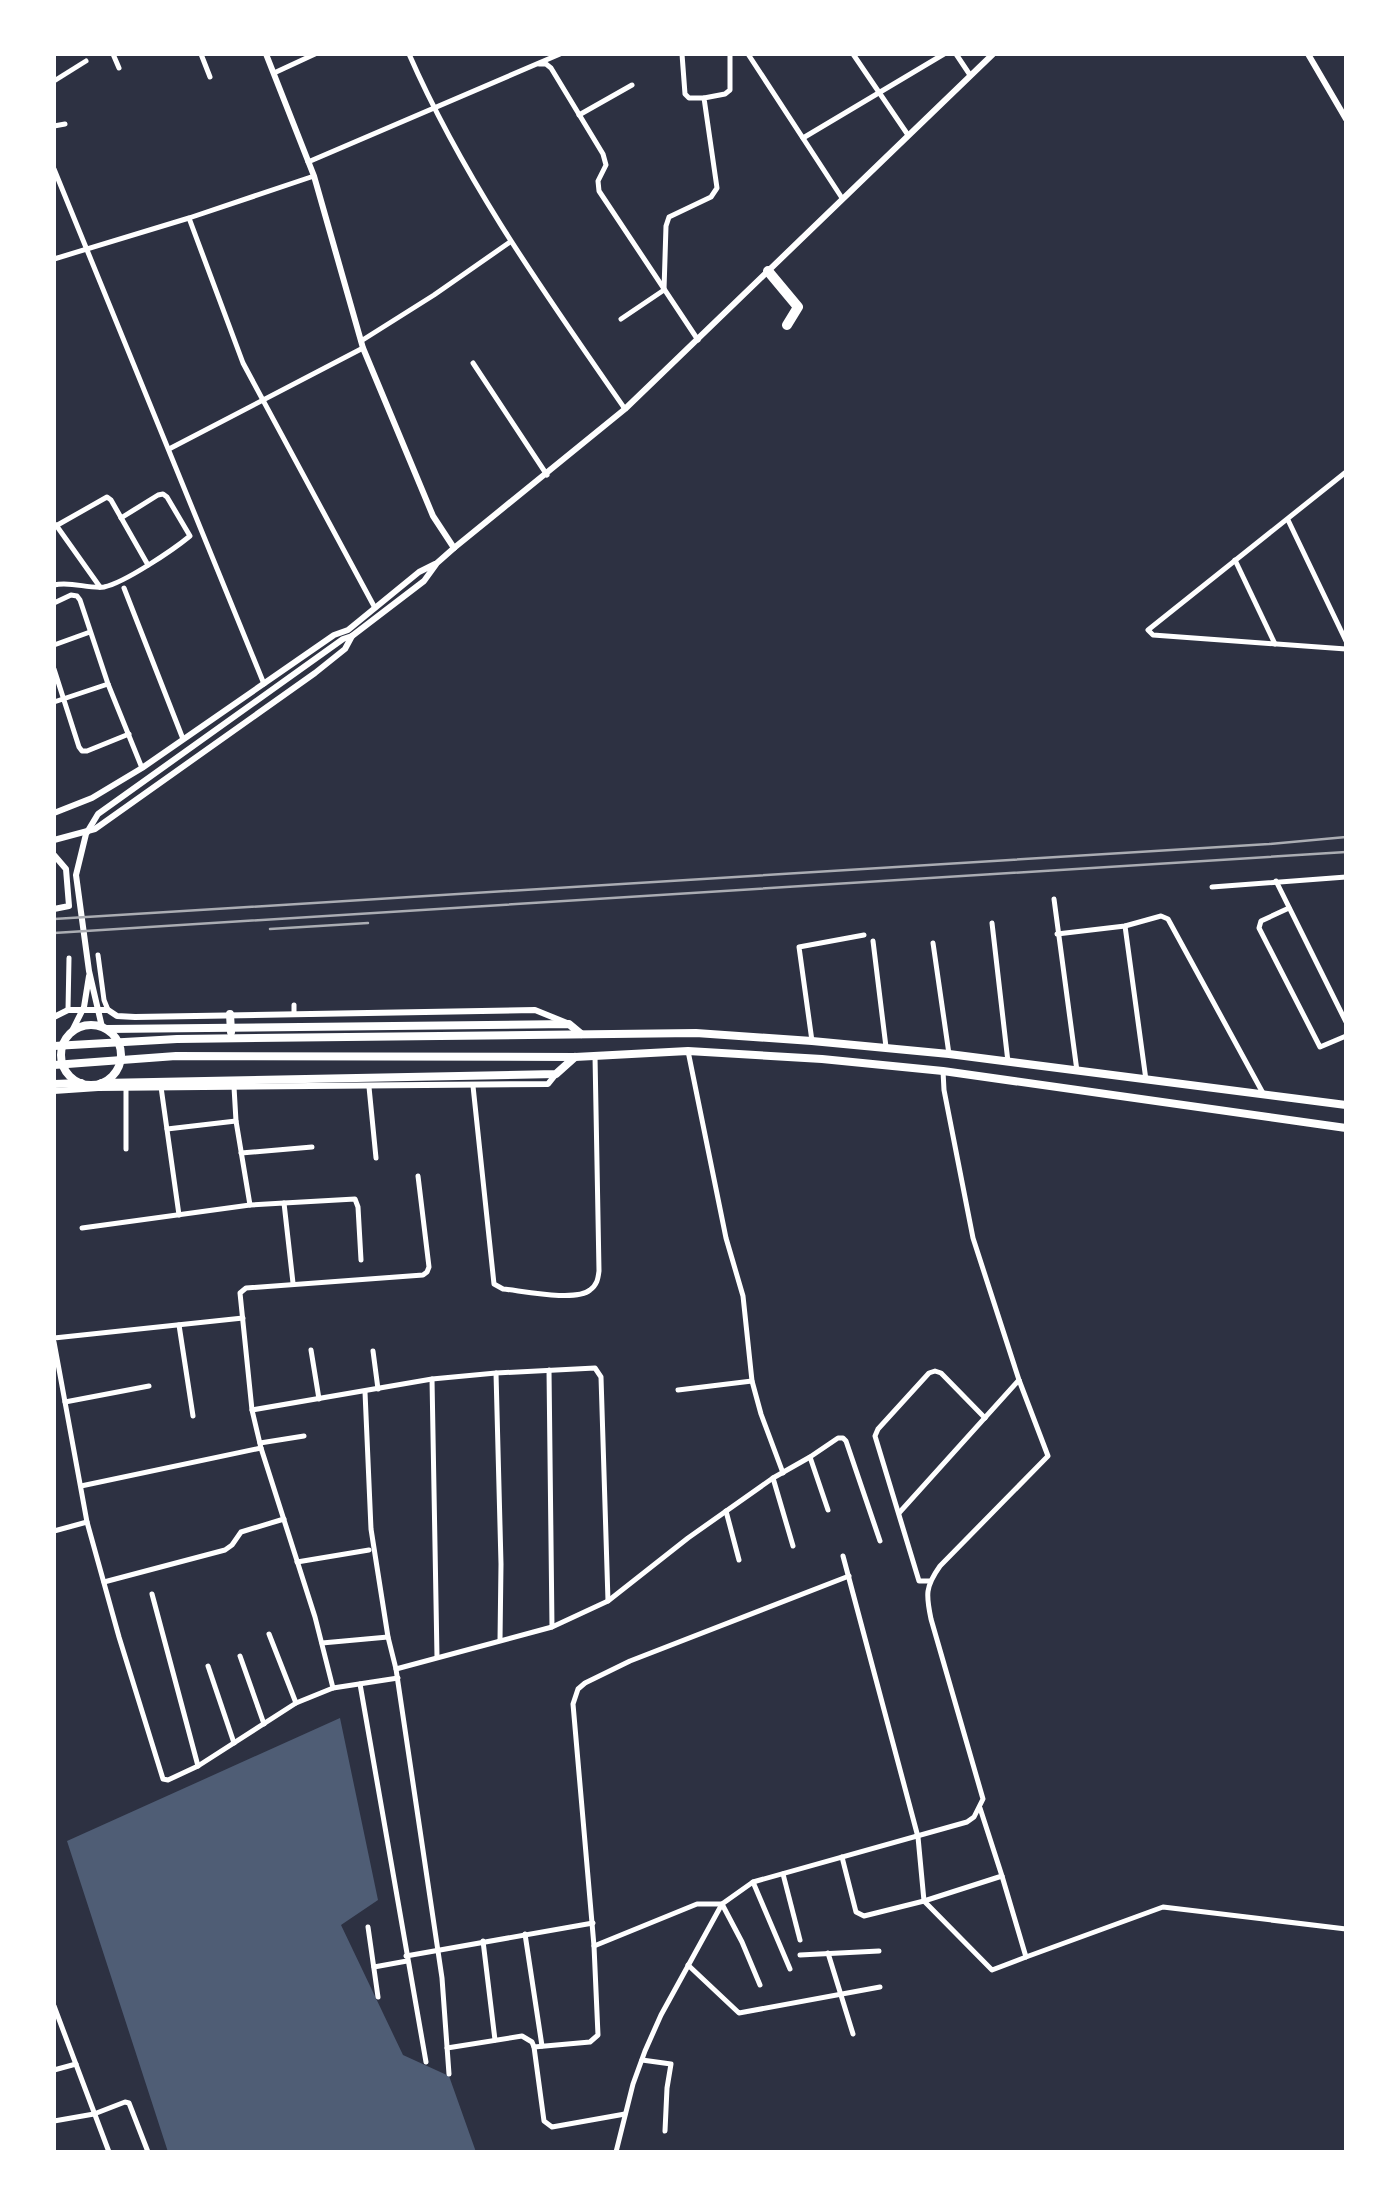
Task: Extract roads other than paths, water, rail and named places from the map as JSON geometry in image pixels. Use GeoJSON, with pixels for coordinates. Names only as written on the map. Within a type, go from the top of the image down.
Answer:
{"type":"FeatureCollection","features":[{"type":"Feature","properties":{"kind":"highway"},"geometry":{"type":"LineString","coordinates":[[768,271],[798,307],[787,325]]}},
{"type":"Feature","properties":{"kind":"main road"},"geometry":{"type":"LineString","coordinates":[[230,1014],[231,1038]]}},
{"type":"Feature","properties":{"kind":"main road"},"geometry":{"type":"LineString","coordinates":[[54,1036],[70,1033],[87,1025],[104,1028],[569,1024],[581,1034]]}},
{"type":"Feature","properties":{"kind":"main road"},"geometry":{"type":"LineString","coordinates":[[102,1083],[110,1078],[120,1062],[119,1044],[104,1028]]}},
{"type":"Feature","properties":{"kind":"main road"},"geometry":{"type":"LineString","coordinates":[[70,1033],[63,1044],[62,1063],[66,1071],[81,1083]]}},
{"type":"Feature","properties":{"kind":"main road"},"geometry":{"type":"LineString","coordinates":[[54,1046],[231,1038],[696,1034],[886,1047],[1346,1105]]}},
{"type":"Feature","properties":{"kind":"main road"},"geometry":{"type":"LineString","coordinates":[[54,1065],[176,1056],[575,1057],[688,1051],[822,1059],[943,1071],[1346,1128]]}},
{"type":"Feature","properties":{"kind":"main road"},"geometry":{"type":"LineString","coordinates":[[54,1084],[556,1074],[575,1057]]}},
{"type":"Feature","properties":{"kind":"street"},"geometry":{"type":"LineString","coordinates":[[113,54],[119,68]]}},
{"type":"Feature","properties":{"kind":"street"},"geometry":{"type":"LineString","coordinates":[[201,54],[210,77]]}},
{"type":"Feature","properties":{"kind":"street"},"geometry":{"type":"LineString","coordinates":[[266,54],[314,176],[362,345],[433,516],[454,548]]}},
{"type":"Feature","properties":{"kind":"street"},"geometry":{"type":"LineString","coordinates":[[274,74],[315,54]]}},
{"type":"Feature","properties":{"kind":"street"},"geometry":{"type":"LineString","coordinates":[[409,54],[433,108],[510,242],[625,409]]}},
{"type":"Feature","properties":{"kind":"street"},"geometry":{"type":"LineString","coordinates":[[308,162],[560,54]]}},
{"type":"Feature","properties":{"kind":"street"},"geometry":{"type":"LineString","coordinates":[[682,54],[685,94],[689,98],[725,94],[730,90],[730,54]]}},
{"type":"Feature","properties":{"kind":"street"},"geometry":{"type":"LineString","coordinates":[[748,54],[842,198]]}},
{"type":"Feature","properties":{"kind":"street"},"geometry":{"type":"LineString","coordinates":[[853,54],[908,135]]}},
{"type":"Feature","properties":{"kind":"street"},"geometry":{"type":"LineString","coordinates":[[803,138],[944,54]]}},
{"type":"Feature","properties":{"kind":"street"},"geometry":{"type":"LineString","coordinates":[[956,54],[970,75]]}},
{"type":"Feature","properties":{"kind":"street"},"geometry":{"type":"LineString","coordinates":[[104,1028],[89,971],[76,875],[86,834],[98,814],[424,581],[437,563],[454,548],[625,409],[993,54]]}},
{"type":"Feature","properties":{"kind":"street"},"geometry":{"type":"LineString","coordinates":[[1308,54],[1346,119]]}},
{"type":"Feature","properties":{"kind":"street"},"geometry":{"type":"LineString","coordinates":[[54,81],[86,61]]}},
{"type":"Feature","properties":{"kind":"street"},"geometry":{"type":"LineString","coordinates":[[538,64],[551,68],[605,159],[605,170],[597,185],[599,191],[698,340]]}},
{"type":"Feature","properties":{"kind":"street"},"geometry":{"type":"LineString","coordinates":[[579,115],[632,85]]}},
{"type":"Feature","properties":{"kind":"street"},"geometry":{"type":"LineString","coordinates":[[664,290],[666,226],[669,217],[711,197],[717,188],[704,98]]}},
{"type":"Feature","properties":{"kind":"street"},"geometry":{"type":"LineString","coordinates":[[54,126],[65,124]]}},
{"type":"Feature","properties":{"kind":"street"},"geometry":{"type":"LineString","coordinates":[[54,169],[264,684]]}},
{"type":"Feature","properties":{"kind":"street"},"geometry":{"type":"LineString","coordinates":[[54,259],[314,176]]}},
{"type":"Feature","properties":{"kind":"street"},"geometry":{"type":"LineString","coordinates":[[189,218],[243,363],[375,608]]}},
{"type":"Feature","properties":{"kind":"street"},"geometry":{"type":"LineString","coordinates":[[169,449],[362,345],[510,242]]}},
{"type":"Feature","properties":{"kind":"street"},"geometry":{"type":"LineString","coordinates":[[621,319],[664,290]]}},
{"type":"Feature","properties":{"kind":"street"},"geometry":{"type":"LineString","coordinates":[[473,363],[547,475]]}},
{"type":"Feature","properties":{"kind":"street"},"geometry":{"type":"LineString","coordinates":[[1346,483],[1344,474],[1148,629],[1153,635],[1346,649]]}},
{"type":"Feature","properties":{"kind":"street"},"geometry":{"type":"LineString","coordinates":[[54,585],[62,583],[107,586],[148,565],[188,538],[190,533],[167,496],[163,494],[121,518]]}},
{"type":"Feature","properties":{"kind":"street"},"geometry":{"type":"LineString","coordinates":[[100,587],[55,526],[107,498],[111,500],[148,565]]}},
{"type":"Feature","properties":{"kind":"street"},"geometry":{"type":"LineString","coordinates":[[1288,520],[1346,641]]}},
{"type":"Feature","properties":{"kind":"street"},"geometry":{"type":"LineString","coordinates":[[1235,560],[1275,644]]}},
{"type":"Feature","properties":{"kind":"street"},"geometry":{"type":"LineString","coordinates":[[54,840],[95,828],[314,673],[345,649],[350,633],[375,608],[419,572],[437,563]]}},
{"type":"Feature","properties":{"kind":"street"},"geometry":{"type":"LineString","coordinates":[[124,588],[183,739]]}},
{"type":"Feature","properties":{"kind":"street"},"geometry":{"type":"LineString","coordinates":[[54,603],[71,595],[77,596],[108,684],[142,768]]}},
{"type":"Feature","properties":{"kind":"street"},"geometry":{"type":"LineString","coordinates":[[54,645],[90,632]]}},
{"type":"Feature","properties":{"kind":"street"},"geometry":{"type":"LineString","coordinates":[[54,813],[92,798],[142,768],[334,635],[350,633]]}},
{"type":"Feature","properties":{"kind":"street"},"geometry":{"type":"LineString","coordinates":[[54,669],[82,751],[128,734]]}},
{"type":"Feature","properties":{"kind":"street"},"geometry":{"type":"LineString","coordinates":[[54,702],[108,684]]}},
{"type":"Feature","properties":{"kind":"street"},"geometry":{"type":"LineString","coordinates":[[54,855],[66,869],[69,898],[69,905],[54,909]]}},
{"type":"Feature","properties":{"kind":"street"},"geometry":{"type":"LineString","coordinates":[[1212,887],[1346,877]]}},
{"type":"Feature","properties":{"kind":"street"},"geometry":{"type":"LineString","coordinates":[[1276,881],[1346,1022]]}},
{"type":"Feature","properties":{"kind":"street"},"geometry":{"type":"LineString","coordinates":[[1054,899],[1077,1071]]}},
{"type":"Feature","properties":{"kind":"street"},"geometry":{"type":"LineString","coordinates":[[1289,908],[1261,921],[1259,928],[1320,1046],[1346,1036]]}},
{"type":"Feature","properties":{"kind":"street"},"geometry":{"type":"LineString","coordinates":[[1057,934],[1125,926],[1161,916],[1168,919],[1264,1095]]}},
{"type":"Feature","properties":{"kind":"street"},"geometry":{"type":"LineString","coordinates":[[992,923],[1008,1062]]}},
{"type":"Feature","properties":{"kind":"street"},"geometry":{"type":"LineString","coordinates":[[1125,926],[1146,1080]]}},
{"type":"Feature","properties":{"kind":"street"},"geometry":{"type":"LineString","coordinates":[[813,1041],[799,947],[864,935]]}},
{"type":"Feature","properties":{"kind":"street"},"geometry":{"type":"LineString","coordinates":[[873,941],[886,1047]]}},
{"type":"Feature","properties":{"kind":"street"},"geometry":{"type":"LineString","coordinates":[[933,943],[949,1054]]}},
{"type":"Feature","properties":{"kind":"street"},"geometry":{"type":"LineString","coordinates":[[98,955],[104,1000],[108,1010]]}},
{"type":"Feature","properties":{"kind":"street"},"geometry":{"type":"LineString","coordinates":[[68,1010],[69,958]]}},
{"type":"Feature","properties":{"kind":"street"},"geometry":{"type":"LineString","coordinates":[[70,1033],[84,1007],[89,971]]}},
{"type":"Feature","properties":{"kind":"street"},"geometry":{"type":"LineString","coordinates":[[54,1017],[68,1010],[108,1010],[117,1016],[135,1017],[294,1009],[535,1010],[569,1024]]}},
{"type":"Feature","properties":{"kind":"street"},"geometry":{"type":"LineString","coordinates":[[688,1051],[726,1238],[743,1296],[752,1381],[783,1473]]}},
{"type":"Feature","properties":{"kind":"street"},"geometry":{"type":"LineString","coordinates":[[472,1086],[494,1284],[503,1289],[577,1296],[597,1283],[599,1271],[595,1056]]}},
{"type":"Feature","properties":{"kind":"street"},"geometry":{"type":"LineString","coordinates":[[616,2152],[642,2060],[661,2015],[722,1903],[753,1882],[967,1822],[974,1817],[983,1799],[929,1610],[929,1581],[940,1566],[1048,1457],[1019,1380],[973,1238],[944,1090],[943,1071]]}},
{"type":"Feature","properties":{"kind":"street"},"geometry":{"type":"LineString","coordinates":[[54,1091],[161,1087],[548,1084],[556,1074]]}},
{"type":"Feature","properties":{"kind":"street"},"geometry":{"type":"LineString","coordinates":[[161,1087],[179,1215]]}},
{"type":"Feature","properties":{"kind":"street"},"geometry":{"type":"LineString","coordinates":[[234,1087],[236,1121],[250,1205]]}},
{"type":"Feature","properties":{"kind":"street"},"geometry":{"type":"LineString","coordinates":[[369,1087],[376,1158]]}},
{"type":"Feature","properties":{"kind":"street"},"geometry":{"type":"LineString","coordinates":[[126,1088],[126,1149]]}},
{"type":"Feature","properties":{"kind":"street"},"geometry":{"type":"LineString","coordinates":[[167,1129],[236,1121]]}},
{"type":"Feature","properties":{"kind":"street"},"geometry":{"type":"LineString","coordinates":[[241,1153],[312,1147]]}},
{"type":"Feature","properties":{"kind":"street"},"geometry":{"type":"LineString","coordinates":[[333,1688],[322,1643],[260,1446],[252,1410],[240,1293],[243,1289],[293,1283],[410,1276],[427,1272],[418,1176]]}},
{"type":"Feature","properties":{"kind":"street"},"geometry":{"type":"LineString","coordinates":[[82,1228],[250,1205],[355,1199],[358,1207],[361,1260]]}},
{"type":"Feature","properties":{"kind":"street"},"geometry":{"type":"LineString","coordinates":[[284,1203],[293,1283]]}},
{"type":"Feature","properties":{"kind":"street"},"geometry":{"type":"LineString","coordinates":[[243,1318],[54,1340],[87,1522],[161,1775],[168,1780],[198,1766],[296,1703],[333,1688],[398,1678]]}},
{"type":"Feature","properties":{"kind":"street"},"geometry":{"type":"LineString","coordinates":[[179,1325],[193,1416]]}},
{"type":"Feature","properties":{"kind":"street"},"geometry":{"type":"LineString","coordinates":[[311,1350],[319,1399]]}},
{"type":"Feature","properties":{"kind":"street"},"geometry":{"type":"LineString","coordinates":[[373,1351],[378,1389]]}},
{"type":"Feature","properties":{"kind":"street"},"geometry":{"type":"LineString","coordinates":[[252,1410],[432,1379],[595,1368],[601,1377],[608,1601]]}},
{"type":"Feature","properties":{"kind":"street"},"geometry":{"type":"LineString","coordinates":[[549,1370],[552,1628]]}},
{"type":"Feature","properties":{"kind":"street"},"geometry":{"type":"LineString","coordinates":[[929,1581],[919,1581],[876,1443],[878,1429],[929,1373],[934,1371],[941,1373],[985,1418]]}},
{"type":"Feature","properties":{"kind":"street"},"geometry":{"type":"LineString","coordinates":[[496,1373],[501,1564],[500,1640]]}},
{"type":"Feature","properties":{"kind":"street"},"geometry":{"type":"LineString","coordinates":[[432,1379],[437,1657]]}},
{"type":"Feature","properties":{"kind":"street"},"geometry":{"type":"LineString","coordinates":[[899,1513],[1019,1380]]}},
{"type":"Feature","properties":{"kind":"street"},"geometry":{"type":"LineString","coordinates":[[678,1390],[752,1381]]}},
{"type":"Feature","properties":{"kind":"street"},"geometry":{"type":"LineString","coordinates":[[65,1402],[149,1386]]}},
{"type":"Feature","properties":{"kind":"street"},"geometry":{"type":"LineString","coordinates":[[365,1392],[371,1529],[388,1637],[398,1678],[438,1950],[449,2074]]}},
{"type":"Feature","properties":{"kind":"street"},"geometry":{"type":"LineString","coordinates":[[81,1486],[304,1436]]}},
{"type":"Feature","properties":{"kind":"street"},"geometry":{"type":"LineString","coordinates":[[396,1670],[552,1628],[608,1601],[726,1511],[838,1438],[846,1441],[880,1541]]}},
{"type":"Feature","properties":{"kind":"street"},"geometry":{"type":"LineString","coordinates":[[810,1458],[828,1510]]}},
{"type":"Feature","properties":{"kind":"street"},"geometry":{"type":"LineString","coordinates":[[773,1478],[793,1546]]}},
{"type":"Feature","properties":{"kind":"street"},"geometry":{"type":"LineString","coordinates":[[726,1511],[739,1560]]}},
{"type":"Feature","properties":{"kind":"street"},"geometry":{"type":"LineString","coordinates":[[104,1582],[225,1550],[241,1532],[284,1519]]}},
{"type":"Feature","properties":{"kind":"street"},"geometry":{"type":"LineString","coordinates":[[54,1531],[87,1522]]}},
{"type":"Feature","properties":{"kind":"street"},"geometry":{"type":"LineString","coordinates":[[297,1562],[369,1550]]}},
{"type":"Feature","properties":{"kind":"street"},"geometry":{"type":"LineString","coordinates":[[842,1556],[918,1837],[924,1901],[992,1970],[1163,1907],[1346,1929]]}},
{"type":"Feature","properties":{"kind":"street"},"geometry":{"type":"LineString","coordinates":[[534,2047],[590,2042],[598,2035],[593,1923],[573,1704],[578,1689],[630,1661],[849,1576]]}},
{"type":"Feature","properties":{"kind":"street"},"geometry":{"type":"LineString","coordinates":[[152,1594],[198,1766]]}},
{"type":"Feature","properties":{"kind":"street"},"geometry":{"type":"LineString","coordinates":[[269,1634],[296,1703]]}},
{"type":"Feature","properties":{"kind":"street"},"geometry":{"type":"LineString","coordinates":[[322,1643],[388,1637]]}},
{"type":"Feature","properties":{"kind":"street"},"geometry":{"type":"LineString","coordinates":[[240,1656],[264,1724]]}},
{"type":"Feature","properties":{"kind":"street"},"geometry":{"type":"LineString","coordinates":[[208,1666],[234,1743]]}},
{"type":"Feature","properties":{"kind":"street"},"geometry":{"type":"LineString","coordinates":[[360,1684],[426,2062]]}},
{"type":"Feature","properties":{"kind":"street"},"geometry":{"type":"LineString","coordinates":[[980,1808],[1026,1957]]}},
{"type":"Feature","properties":{"kind":"street"},"geometry":{"type":"LineString","coordinates":[[842,1857],[856,1912],[860,1915],[924,1901],[1002,1876]]}},
{"type":"Feature","properties":{"kind":"street"},"geometry":{"type":"LineString","coordinates":[[783,1874],[800,1940]]}},
{"type":"Feature","properties":{"kind":"street"},"geometry":{"type":"LineString","coordinates":[[753,1882],[790,1969]]}},
{"type":"Feature","properties":{"kind":"street"},"geometry":{"type":"LineString","coordinates":[[594,1945],[696,1904],[722,1903]]}},
{"type":"Feature","properties":{"kind":"street"},"geometry":{"type":"LineString","coordinates":[[722,1903],[760,1985]]}},
{"type":"Feature","properties":{"kind":"street"},"geometry":{"type":"LineString","coordinates":[[374,1967],[438,1950],[593,1923]]}},
{"type":"Feature","properties":{"kind":"street"},"geometry":{"type":"LineString","coordinates":[[368,1927],[378,1997]]}},
{"type":"Feature","properties":{"kind":"street"},"geometry":{"type":"LineString","coordinates":[[525,1934],[542,2046]]}},
{"type":"Feature","properties":{"kind":"street"},"geometry":{"type":"LineString","coordinates":[[483,1941],[495,2040]]}},
{"type":"Feature","properties":{"kind":"street"},"geometry":{"type":"LineString","coordinates":[[800,1955],[879,1951]]}},
{"type":"Feature","properties":{"kind":"street"},"geometry":{"type":"LineString","coordinates":[[828,1954],[853,2034]]}},
{"type":"Feature","properties":{"kind":"street"},"geometry":{"type":"LineString","coordinates":[[688,1965],[738,2013],[880,1987]]}},
{"type":"Feature","properties":{"kind":"street"},"geometry":{"type":"LineString","coordinates":[[54,2006],[57,2020],[110,2152]]}},
{"type":"Feature","properties":{"kind":"street"},"geometry":{"type":"LineString","coordinates":[[447,2048],[522,2036],[528,2038],[534,2047],[545,2124],[558,2127],[625,2114]]}},
{"type":"Feature","properties":{"kind":"street"},"geometry":{"type":"LineString","coordinates":[[642,2060],[671,2064],[665,2131]]}},
{"type":"Feature","properties":{"kind":"street"},"geometry":{"type":"LineString","coordinates":[[54,2070],[76,2064]]}},
{"type":"Feature","properties":{"kind":"street"},"geometry":{"type":"LineString","coordinates":[[54,2121],[94,2114],[125,2102],[129,2103],[148,2152]]}},
{"type":"Feature","properties":{"kind":"water"},"geometry":{"type":"Polygon","coordinates":[[[340,1718],[378,1900],[341,1925],[403,2055],[449,2076],[476,2152],[168,2152],[67,1841],[340,1718]]]}},
{"type":"Feature","properties":{"kind":"railway"},"geometry":{"type":"LineString","coordinates":[[54,919],[1269,844],[1346,837]]}},
{"type":"Feature","properties":{"kind":"railway"},"geometry":{"type":"LineString","coordinates":[[54,933],[1346,852]]}},
{"type":"Feature","properties":{"kind":"railway"},"geometry":{"type":"LineString","coordinates":[[270,929],[368,923]]}}]}
